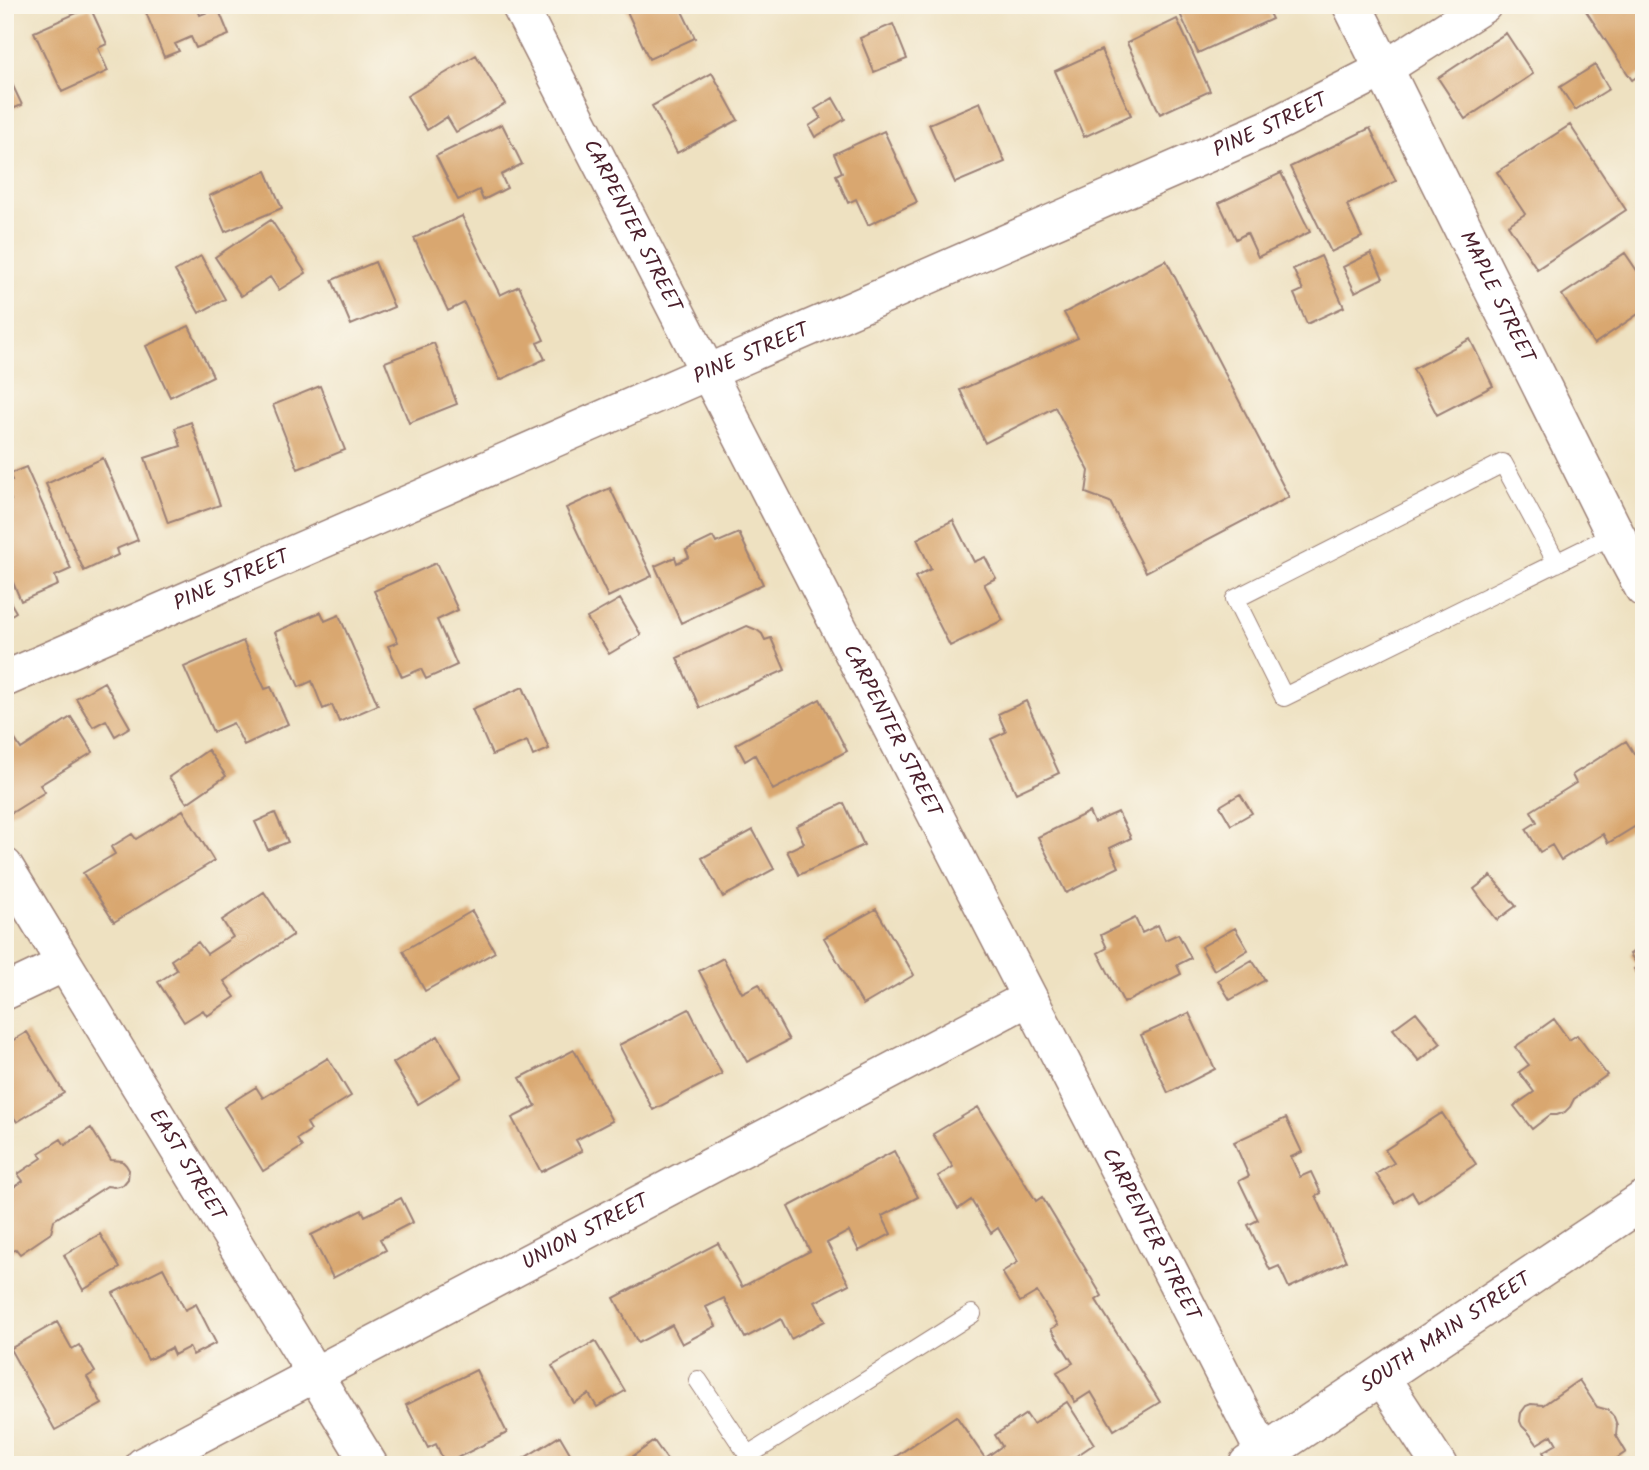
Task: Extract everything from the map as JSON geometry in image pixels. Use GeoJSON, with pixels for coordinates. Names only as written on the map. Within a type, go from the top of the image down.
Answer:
{"type":"FeatureCollection","features":[{"type":"Feature","properties":{"kind":"main road","name":"MAPLE STREET"},"geometry":{"type":"LineString","coordinates":[[1352,5],[1628,543],[1644,588]]}},
{"type":"Feature","properties":{"kind":"main road","name":"SOUTH MAIN STREET"},"geometry":{"type":"LineString","coordinates":[[1256,1460],[1644,1200]]}},
{"type":"Feature","properties":{"kind":"street","name":"CARPENTER STREET"},"geometry":{"type":"LineString","coordinates":[[519,5],[1029,998],[1256,1460]]}},
{"type":"Feature","properties":{"kind":"street","name":"PINE STREET"},"geometry":{"type":"LineString","coordinates":[[5,679],[1289,118],[1384,69],[1485,5]]}},
{"type":"Feature","properties":{"kind":"street","name":"EAST STREET"},"geometry":{"type":"LineString","coordinates":[[5,866],[370,1465]]}},
{"type":"Feature","properties":{"kind":"street"},"geometry":{"type":"LineString","coordinates":[[5,992],[64,964]]}},
{"type":"Feature","properties":{"kind":"street","name":"UNION STREET"},"geometry":{"type":"LineString","coordinates":[[143,1465],[1029,998]]}},
{"type":"Feature","properties":{"kind":"street"},"geometry":{"type":"LineString","coordinates":[[1381,1376],[1439,1465]]}},
{"type":"Feature","properties":{"kind":"lane"},"geometry":{"type":"LineString","coordinates":[[1557,563],[1503,463],[1235,599],[1284,696],[1557,563],[1628,543]]}},
{"type":"Feature","properties":{"kind":"lane"},"geometry":{"type":"LineString","coordinates":[[698,1380],[752,1460],[972,1314]]}},
{"type":"Feature","properties":{"kind":"building"},"geometry":{"type":"Polygon","coordinates":[[[143,5],[196,5],[200,15],[218,8],[229,35],[196,48],[191,37],[175,44],[179,51],[164,57],[143,5]]]}},
{"type":"Feature","properties":{"kind":"building"},"geometry":{"type":"Polygon","coordinates":[[[624,5],[679,5],[695,38],[649,59],[624,5]]]}},
{"type":"Feature","properties":{"kind":"building"},"geometry":{"type":"Polygon","coordinates":[[[1176,5],[1265,5],[1272,19],[1198,53],[1176,5]]]}},
{"type":"Feature","properties":{"kind":"building"},"geometry":{"type":"Polygon","coordinates":[[[1582,5],[1644,5],[1644,72],[1632,80],[1582,5]]]}},
{"type":"Feature","properties":{"kind":"building"},"geometry":{"type":"Polygon","coordinates":[[[90,7],[107,44],[98,48],[108,71],[62,92],[34,32],[90,7]]]}},
{"type":"Feature","properties":{"kind":"building"},"geometry":{"type":"Polygon","coordinates":[[[1177,19],[1210,91],[1160,114],[1127,43],[1177,19]]]}},
{"type":"Feature","properties":{"kind":"building"},"geometry":{"type":"Polygon","coordinates":[[[893,24],[907,59],[874,72],[860,38],[893,24]]]}},
{"type":"Feature","properties":{"kind":"building"},"geometry":{"type":"Polygon","coordinates":[[[1506,33],[1533,74],[1465,119],[1438,78],[1506,33]]]}},
{"type":"Feature","properties":{"kind":"building"},"geometry":{"type":"Polygon","coordinates":[[[1101,50],[1131,115],[1084,137],[1055,71],[1101,50]]]}},
{"type":"Feature","properties":{"kind":"building"},"geometry":{"type":"Polygon","coordinates":[[[476,55],[505,104],[456,132],[447,117],[427,130],[407,96],[476,55]]]}},
{"type":"Feature","properties":{"kind":"building"},"geometry":{"type":"Polygon","coordinates":[[[1595,65],[1609,89],[1575,110],[1560,87],[1595,65]]]}},
{"type":"Feature","properties":{"kind":"building"},"geometry":{"type":"Polygon","coordinates":[[[5,69],[22,105],[5,112],[5,69]]]}},
{"type":"Feature","properties":{"kind":"building"},"geometry":{"type":"Polygon","coordinates":[[[712,73],[738,120],[677,153],[652,106],[712,73]]]}},
{"type":"Feature","properties":{"kind":"building"},"geometry":{"type":"Polygon","coordinates":[[[833,98],[845,119],[815,137],[809,126],[821,118],[815,109],[833,98]]]}},
{"type":"Feature","properties":{"kind":"building"},"geometry":{"type":"Polygon","coordinates":[[[980,102],[1005,162],[955,183],[929,124],[980,102]]]}},
{"type":"Feature","properties":{"kind":"building"},"geometry":{"type":"Polygon","coordinates":[[[502,124],[522,164],[501,175],[507,188],[483,200],[479,190],[458,200],[436,156],[502,124]]]}},
{"type":"Feature","properties":{"kind":"building"},"geometry":{"type":"Polygon","coordinates":[[[1570,125],[1626,210],[1537,269],[1508,225],[1525,214],[1497,172],[1570,125]]]}},
{"type":"Feature","properties":{"kind":"building"},"geometry":{"type":"Polygon","coordinates":[[[1370,128],[1396,181],[1347,205],[1362,237],[1331,252],[1290,167],[1370,128]]]}},
{"type":"Feature","properties":{"kind":"building"},"geometry":{"type":"Polygon","coordinates":[[[884,131],[917,202],[868,225],[856,199],[848,203],[836,175],[842,172],[834,154],[884,131]]]}},
{"type":"Feature","properties":{"kind":"building"},"geometry":{"type":"Polygon","coordinates":[[[266,171],[282,208],[225,232],[209,196],[266,171]]]}},
{"type":"Feature","properties":{"kind":"building"},"geometry":{"type":"Polygon","coordinates":[[[1281,173],[1310,232],[1258,257],[1247,233],[1236,239],[1219,203],[1281,173]]]}},
{"type":"Feature","properties":{"kind":"building"},"geometry":{"type":"Polygon","coordinates":[[[462,216],[500,295],[519,286],[544,340],[537,343],[545,359],[500,380],[464,303],[448,311],[414,238],[462,216]]]}},
{"type":"Feature","properties":{"kind":"building"},"geometry":{"type":"Polygon","coordinates":[[[271,220],[306,273],[279,290],[270,277],[241,296],[215,257],[271,220]]]}},
{"type":"Feature","properties":{"kind":"building"},"geometry":{"type":"Polygon","coordinates":[[[1371,253],[1383,278],[1355,292],[1343,267],[1371,253]]]}},
{"type":"Feature","properties":{"kind":"building"},"geometry":{"type":"Polygon","coordinates":[[[1625,253],[1644,281],[1644,310],[1594,344],[1562,295],[1625,253]]]}},
{"type":"Feature","properties":{"kind":"building"},"geometry":{"type":"Polygon","coordinates":[[[201,256],[225,299],[199,313],[175,271],[201,256]]]}},
{"type":"Feature","properties":{"kind":"building"},"geometry":{"type":"Polygon","coordinates":[[[1321,256],[1344,307],[1307,324],[1294,294],[1303,290],[1293,269],[1321,256]]]}},
{"type":"Feature","properties":{"kind":"building"},"geometry":{"type":"Polygon","coordinates":[[[1166,260],[1289,497],[1146,572],[1110,502],[1086,493],[1089,471],[1055,407],[985,443],[960,390],[1078,338],[1064,313],[1166,260]]]}},
{"type":"Feature","properties":{"kind":"building"},"geometry":{"type":"Polygon","coordinates":[[[375,262],[394,307],[351,325],[332,280],[375,262]]]}},
{"type":"Feature","properties":{"kind":"building"},"geometry":{"type":"Polygon","coordinates":[[[189,326],[213,376],[170,397],[146,346],[189,326]]]}},
{"type":"Feature","properties":{"kind":"building"},"geometry":{"type":"Polygon","coordinates":[[[1470,339],[1493,386],[1437,415],[1413,369],[1470,339]]]}},
{"type":"Feature","properties":{"kind":"building"},"geometry":{"type":"Polygon","coordinates":[[[434,343],[457,404],[409,423],[385,362],[434,343]]]}},
{"type":"Feature","properties":{"kind":"building"},"geometry":{"type":"Polygon","coordinates":[[[320,386],[345,450],[298,469],[273,405],[320,386]]]}},
{"type":"Feature","properties":{"kind":"building"},"geometry":{"type":"Polygon","coordinates":[[[191,422],[220,505],[168,523],[145,458],[181,446],[175,428],[191,422]]]}},
{"type":"Feature","properties":{"kind":"building"},"geometry":{"type":"Polygon","coordinates":[[[103,458],[138,540],[116,549],[118,555],[84,571],[46,484],[103,458]]]}},
{"type":"Feature","properties":{"kind":"building"},"geometry":{"type":"Polygon","coordinates":[[[26,467],[71,569],[55,576],[58,585],[21,601],[5,564],[5,503],[11,500],[5,483],[12,480],[9,474],[26,467]]]}},
{"type":"Feature","properties":{"kind":"building"},"geometry":{"type":"Polygon","coordinates":[[[610,488],[652,576],[608,597],[566,508],[610,488]]]}},
{"type":"Feature","properties":{"kind":"building"},"geometry":{"type":"Polygon","coordinates":[[[953,520],[974,562],[985,557],[996,578],[984,584],[1003,620],[950,646],[915,577],[931,569],[917,539],[953,520]]]}},
{"type":"Feature","properties":{"kind":"building"},"geometry":{"type":"Polygon","coordinates":[[[739,533],[763,584],[681,623],[655,566],[675,557],[677,563],[689,557],[686,550],[713,537],[716,543],[739,533]]]}},
{"type":"Feature","properties":{"kind":"building"},"geometry":{"type":"Polygon","coordinates":[[[436,563],[458,610],[437,620],[457,665],[426,679],[421,669],[402,677],[388,646],[398,642],[374,591],[436,563]]]}},
{"type":"Feature","properties":{"kind":"building"},"geometry":{"type":"Polygon","coordinates":[[[5,593],[16,612],[5,619],[5,593]]]}},
{"type":"Feature","properties":{"kind":"building"},"geometry":{"type":"Polygon","coordinates":[[[620,599],[641,635],[609,654],[587,618],[620,599]]]}},
{"type":"Feature","properties":{"kind":"building"},"geometry":{"type":"Polygon","coordinates":[[[321,612],[325,621],[339,615],[378,705],[339,722],[332,705],[323,709],[312,681],[299,687],[275,632],[321,612]]]}},
{"type":"Feature","properties":{"kind":"building"},"geometry":{"type":"Polygon","coordinates":[[[747,626],[757,630],[765,640],[771,638],[785,670],[700,708],[677,658],[747,626]]]}},
{"type":"Feature","properties":{"kind":"building"},"geometry":{"type":"Polygon","coordinates":[[[243,641],[265,689],[271,687],[288,724],[244,745],[233,723],[213,732],[184,667],[243,641]]]}},
{"type":"Feature","properties":{"kind":"building"},"geometry":{"type":"Polygon","coordinates":[[[104,682],[130,727],[115,736],[106,720],[93,727],[76,698],[104,682]]]}},
{"type":"Feature","properties":{"kind":"building"},"geometry":{"type":"Polygon","coordinates":[[[523,687],[549,749],[533,756],[527,741],[492,755],[472,709],[523,687]]]}},
{"type":"Feature","properties":{"kind":"building"},"geometry":{"type":"Polygon","coordinates":[[[820,699],[847,751],[773,790],[755,755],[745,761],[736,744],[820,699]]]}},
{"type":"Feature","properties":{"kind":"building"},"geometry":{"type":"Polygon","coordinates":[[[1026,701],[1059,773],[1016,793],[991,739],[1006,732],[998,714],[1026,701]]]}},
{"type":"Feature","properties":{"kind":"building"},"geometry":{"type":"Polygon","coordinates":[[[71,717],[93,752],[40,785],[45,792],[5,817],[5,724],[21,749],[71,717]]]}},
{"type":"Feature","properties":{"kind":"building"},"geometry":{"type":"Polygon","coordinates":[[[1626,741],[1644,769],[1644,821],[1608,843],[1603,834],[1561,860],[1552,845],[1540,852],[1526,829],[1537,822],[1531,811],[1576,783],[1572,775],[1626,741]]]}},
{"type":"Feature","properties":{"kind":"building"},"geometry":{"type":"Polygon","coordinates":[[[208,750],[226,776],[187,803],[169,777],[208,750]]]}},
{"type":"Feature","properties":{"kind":"building"},"geometry":{"type":"Polygon","coordinates":[[[1240,794],[1252,813],[1231,825],[1220,806],[1240,794]]]}},
{"type":"Feature","properties":{"kind":"building"},"geometry":{"type":"Polygon","coordinates":[[[844,803],[864,845],[799,875],[787,851],[804,843],[796,826],[844,803]]]}},
{"type":"Feature","properties":{"kind":"building"},"geometry":{"type":"Polygon","coordinates":[[[183,810],[214,861],[114,922],[83,873],[115,854],[111,847],[132,834],[136,839],[183,810]]]}},
{"type":"Feature","properties":{"kind":"building"},"geometry":{"type":"Polygon","coordinates":[[[1089,812],[1094,823],[1118,812],[1131,838],[1110,848],[1119,867],[1066,893],[1038,837],[1089,812]]]}},
{"type":"Feature","properties":{"kind":"building"},"geometry":{"type":"Polygon","coordinates":[[[275,813],[288,842],[268,850],[255,822],[275,813]]]}},
{"type":"Feature","properties":{"kind":"building"},"geometry":{"type":"Polygon","coordinates":[[[753,830],[774,869],[723,897],[702,858],[753,830]]]}},
{"type":"Feature","properties":{"kind":"building"},"geometry":{"type":"Polygon","coordinates":[[[1491,876],[1516,906],[1497,920],[1474,889],[1491,876]]]}},
{"type":"Feature","properties":{"kind":"building"},"geometry":{"type":"Polygon","coordinates":[[[264,892],[293,935],[224,981],[235,997],[207,1016],[203,1010],[184,1022],[158,982],[177,970],[171,960],[198,942],[207,954],[233,937],[222,920],[264,892]]]}},
{"type":"Feature","properties":{"kind":"building"},"geometry":{"type":"Polygon","coordinates":[[[876,909],[914,975],[863,1005],[824,938],[876,909]]]}},
{"type":"Feature","properties":{"kind":"building"},"geometry":{"type":"Polygon","coordinates":[[[472,911],[495,952],[425,991],[403,951],[472,911]]]}},
{"type":"Feature","properties":{"kind":"building"},"geometry":{"type":"Polygon","coordinates":[[[1135,918],[1142,933],[1158,925],[1165,940],[1178,934],[1191,958],[1177,965],[1181,974],[1124,1003],[1098,953],[1107,948],[1101,935],[1135,918]]]}},
{"type":"Feature","properties":{"kind":"building"},"geometry":{"type":"Polygon","coordinates":[[[1235,928],[1248,950],[1214,970],[1201,947],[1235,928]]]}},
{"type":"Feature","properties":{"kind":"building"},"geometry":{"type":"Polygon","coordinates":[[[1644,944],[1644,983],[1634,969],[1638,966],[1630,954],[1644,944]]]}},
{"type":"Feature","properties":{"kind":"building"},"geometry":{"type":"Polygon","coordinates":[[[723,958],[742,993],[759,984],[789,1040],[747,1062],[699,971],[723,958]]]}},
{"type":"Feature","properties":{"kind":"building"},"geometry":{"type":"Polygon","coordinates":[[[1252,960],[1265,980],[1230,1000],[1218,980],[1252,960]]]}},
{"type":"Feature","properties":{"kind":"building"},"geometry":{"type":"Polygon","coordinates":[[[689,1009],[722,1074],[653,1110],[619,1045],[689,1009]]]}},
{"type":"Feature","properties":{"kind":"building"},"geometry":{"type":"Polygon","coordinates":[[[1416,1012],[1441,1043],[1419,1061],[1393,1029],[1416,1012]]]}},
{"type":"Feature","properties":{"kind":"building"},"geometry":{"type":"Polygon","coordinates":[[[1189,1013],[1215,1069],[1168,1093],[1141,1035],[1189,1013]]]}},
{"type":"Feature","properties":{"kind":"building"},"geometry":{"type":"Polygon","coordinates":[[[1554,1019],[1569,1040],[1577,1035],[1607,1075],[1574,1099],[1565,1112],[1550,1115],[1532,1129],[1514,1106],[1534,1092],[1519,1072],[1529,1065],[1515,1047],[1554,1019]]]}},
{"type":"Feature","properties":{"kind":"building"},"geometry":{"type":"Polygon","coordinates":[[[27,1032],[64,1093],[17,1122],[5,1104],[5,1045],[27,1032]]]}},
{"type":"Feature","properties":{"kind":"building"},"geometry":{"type":"Polygon","coordinates":[[[438,1036],[462,1077],[418,1104],[393,1063],[438,1036]]]}},
{"type":"Feature","properties":{"kind":"building"},"geometry":{"type":"Polygon","coordinates":[[[574,1050],[612,1121],[576,1140],[582,1151],[541,1172],[512,1118],[536,1106],[520,1078],[574,1050]]]}},
{"type":"Feature","properties":{"kind":"building"},"geometry":{"type":"Polygon","coordinates":[[[328,1058],[351,1096],[307,1123],[311,1130],[297,1139],[302,1147],[263,1171],[224,1107],[256,1087],[263,1098],[328,1058]]]}},
{"type":"Feature","properties":{"kind":"building"},"geometry":{"type":"Polygon","coordinates":[[[978,1107],[1036,1201],[1042,1197],[1102,1296],[1096,1300],[1160,1402],[1114,1430],[1091,1392],[1075,1402],[1057,1372],[1073,1363],[1051,1329],[1058,1325],[1037,1292],[1020,1302],[1002,1272],[1018,1262],[998,1228],[991,1233],[971,1200],[958,1209],[938,1176],[953,1167],[933,1134],[978,1107]]]}},
{"type":"Feature","properties":{"kind":"building"},"geometry":{"type":"Polygon","coordinates":[[[1442,1113],[1476,1164],[1418,1202],[1412,1192],[1395,1203],[1376,1174],[1394,1163],[1385,1150],[1442,1113]]]}},
{"type":"Feature","properties":{"kind":"building"},"geometry":{"type":"Polygon","coordinates":[[[1286,1118],[1302,1152],[1291,1157],[1300,1177],[1311,1172],[1321,1193],[1316,1196],[1346,1261],[1289,1288],[1279,1266],[1270,1270],[1248,1225],[1258,1220],[1239,1181],[1249,1176],[1234,1142],[1286,1118]]]}},
{"type":"Feature","properties":{"kind":"building"},"geometry":{"type":"Polygon","coordinates":[[[91,1128],[111,1160],[122,1161],[126,1165],[129,1170],[128,1179],[123,1185],[107,1186],[54,1220],[51,1233],[20,1254],[16,1249],[7,1255],[5,1193],[23,1181],[18,1174],[42,1158],[39,1153],[61,1139],[65,1145],[91,1128]]]}},
{"type":"Feature","properties":{"kind":"building"},"geometry":{"type":"Polygon","coordinates":[[[894,1151],[918,1197],[882,1216],[891,1234],[859,1251],[849,1231],[827,1243],[849,1284],[815,1302],[825,1321],[791,1339],[781,1319],[745,1338],[724,1298],[706,1307],[716,1326],[682,1344],[672,1325],[638,1343],[614,1298],[718,1243],[742,1287],[810,1251],[788,1207],[894,1151]]]}},
{"type":"Feature","properties":{"kind":"building"},"geometry":{"type":"Polygon","coordinates":[[[401,1198],[413,1222],[380,1239],[386,1250],[333,1278],[311,1235],[362,1210],[365,1216],[401,1198]]]}},
{"type":"Feature","properties":{"kind":"building"},"geometry":{"type":"Polygon","coordinates":[[[100,1234],[120,1268],[83,1290],[64,1255],[100,1234]]]}},
{"type":"Feature","properties":{"kind":"building"},"geometry":{"type":"Polygon","coordinates":[[[163,1268],[185,1310],[196,1304],[216,1343],[193,1355],[189,1347],[174,1355],[171,1348],[148,1360],[113,1293],[163,1268]]]}},
{"type":"Feature","properties":{"kind":"building"},"geometry":{"type":"Polygon","coordinates":[[[57,1322],[72,1349],[79,1345],[95,1372],[87,1377],[102,1404],[55,1430],[10,1349],[57,1322]]]}},
{"type":"Feature","properties":{"kind":"building"},"geometry":{"type":"Polygon","coordinates":[[[595,1341],[625,1391],[597,1407],[589,1394],[574,1403],[552,1366],[595,1341]]]}},
{"type":"Feature","properties":{"kind":"building"},"geometry":{"type":"Polygon","coordinates":[[[476,1370],[507,1433],[445,1464],[436,1444],[428,1448],[406,1405],[476,1370]]]}},
{"type":"Feature","properties":{"kind":"building"},"geometry":{"type":"Polygon","coordinates":[[[1579,1380],[1597,1407],[1608,1410],[1614,1417],[1616,1435],[1626,1452],[1607,1465],[1551,1465],[1543,1452],[1557,1444],[1552,1435],[1537,1444],[1522,1426],[1521,1413],[1531,1404],[1543,1405],[1579,1380]]]}},
{"type":"Feature","properties":{"kind":"building"},"geometry":{"type":"Polygon","coordinates":[[[1067,1402],[1094,1444],[1063,1465],[883,1465],[956,1416],[985,1458],[1002,1446],[995,1435],[1026,1414],[1033,1424],[1067,1402]]]}},
{"type":"Feature","properties":{"kind":"building"},"geometry":{"type":"Polygon","coordinates":[[[560,1436],[577,1465],[513,1465],[560,1436]]]}},
{"type":"Feature","properties":{"kind":"building"},"geometry":{"type":"Polygon","coordinates":[[[654,1441],[671,1465],[621,1465],[654,1441]]]}}]}
